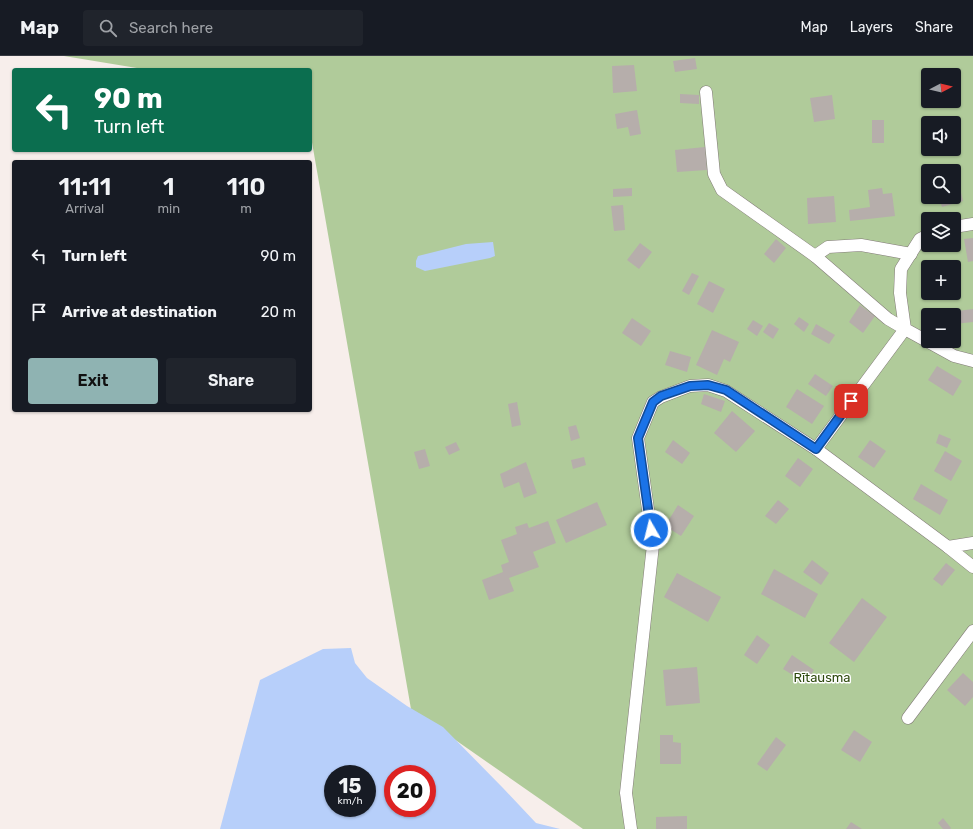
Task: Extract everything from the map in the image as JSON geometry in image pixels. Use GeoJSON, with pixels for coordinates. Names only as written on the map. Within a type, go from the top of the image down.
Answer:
{"type":"FeatureCollection","features":[{"type":"Feature","properties":{"kind":"lane"},"geometry":{"type":"LineString","coordinates":[[706,92],[714,174],[722,190],[815,256],[888,319],[954,356],[973,361]]}},
{"type":"Feature","properties":{"kind":"lane"},"geometry":{"type":"LineString","coordinates":[[961,226],[973,224]]}},
{"type":"Feature","properties":{"kind":"lane"},"geometry":{"type":"LineString","coordinates":[[816,449],[905,329],[900,294],[901,269],[921,238]]}},
{"type":"Feature","properties":{"kind":"lane"},"geometry":{"type":"LineString","coordinates":[[815,256],[828,247],[861,245],[911,254]]}},
{"type":"Feature","properties":{"kind":"lane"},"geometry":{"type":"LineString","coordinates":[[631,829],[626,793],[653,545],[638,438],[653,402],[661,396],[690,386],[708,385],[726,390],[816,449],[973,567]]}},
{"type":"Feature","properties":{"kind":"lane"},"geometry":{"type":"LineString","coordinates":[[948,548],[973,543]]}},
{"type":"Feature","properties":{"kind":"lane"},"geometry":{"type":"LineString","coordinates":[[908,718],[973,631]]}},
{"type":"Feature","properties":{"kind":"green space","name":"Rītausma"},"geometry":{"type":"Polygon","coordinates":[[[64,56],[973,56],[973,829],[583,829],[411,709],[312,142],[312,68],[137,68],[64,56]]]}},
{"type":"Feature","properties":{"kind":"water"},"geometry":{"type":"Polygon","coordinates":[[[493,242],[495,256],[490,258],[425,271],[416,267],[418,256],[466,244],[493,242]]]}},
{"type":"Feature","properties":{"kind":"water"},"geometry":{"type":"Polygon","coordinates":[[[351,648],[355,663],[367,678],[407,706],[443,727],[536,823],[560,829],[220,829],[260,680],[323,649],[351,648]]]}},
{"type":"Feature","properties":{"kind":"building"},"geometry":{"type":"Polygon","coordinates":[[[695,58],[697,69],[675,72],[673,61],[695,58]]]}},
{"type":"Feature","properties":{"kind":"building"},"geometry":{"type":"Polygon","coordinates":[[[634,65],[637,91],[613,93],[612,66],[634,65]]]}},
{"type":"Feature","properties":{"kind":"building"},"geometry":{"type":"Polygon","coordinates":[[[680,94],[699,95],[699,104],[680,103],[680,94]]]}},
{"type":"Feature","properties":{"kind":"building"},"geometry":{"type":"Polygon","coordinates":[[[832,95],[835,119],[814,122],[810,98],[832,95]]]}},
{"type":"Feature","properties":{"kind":"building"},"geometry":{"type":"Polygon","coordinates":[[[637,110],[641,134],[630,136],[628,127],[617,129],[615,114],[637,110]]]}},
{"type":"Feature","properties":{"kind":"building"},"geometry":{"type":"Polygon","coordinates":[[[872,120],[884,120],[884,143],[872,143],[872,120]]]}},
{"type":"Feature","properties":{"kind":"building"},"geometry":{"type":"Polygon","coordinates":[[[705,147],[707,170],[677,172],[675,150],[705,147]]]}},
{"type":"Feature","properties":{"kind":"building"},"geometry":{"type":"Polygon","coordinates":[[[632,188],[632,196],[613,197],[613,189],[632,188]]]}},
{"type":"Feature","properties":{"kind":"building"},"geometry":{"type":"Polygon","coordinates":[[[882,188],[883,194],[892,193],[895,216],[850,221],[849,210],[870,207],[868,190],[882,188]]]}},
{"type":"Feature","properties":{"kind":"building"},"geometry":{"type":"Polygon","coordinates":[[[834,196],[836,222],[808,224],[807,198],[834,196]]]}},
{"type":"Feature","properties":{"kind":"building"},"geometry":{"type":"Polygon","coordinates":[[[941,204],[952,204],[942,207],[941,204]]]}},
{"type":"Feature","properties":{"kind":"building"},"geometry":{"type":"Polygon","coordinates":[[[623,205],[625,230],[614,231],[611,206],[623,205]]]}},
{"type":"Feature","properties":{"kind":"building"},"geometry":{"type":"Polygon","coordinates":[[[973,238],[973,261],[968,262],[964,239],[973,238]]]}},
{"type":"Feature","properties":{"kind":"building"},"geometry":{"type":"Polygon","coordinates":[[[776,239],[786,248],[774,263],[764,254],[776,239]]]}},
{"type":"Feature","properties":{"kind":"building"},"geometry":{"type":"Polygon","coordinates":[[[640,243],[652,252],[639,269],[627,260],[640,243]]]}},
{"type":"Feature","properties":{"kind":"building"},"geometry":{"type":"Polygon","coordinates":[[[692,273],[699,276],[689,295],[682,291],[692,273]]]}},
{"type":"Feature","properties":{"kind":"building"},"geometry":{"type":"Polygon","coordinates":[[[709,281],[725,289],[713,313],[697,304],[709,281]]]}},
{"type":"Feature","properties":{"kind":"building"},"geometry":{"type":"Polygon","coordinates":[[[860,305],[875,316],[863,333],[849,322],[860,305]]]}},
{"type":"Feature","properties":{"kind":"building"},"geometry":{"type":"Polygon","coordinates":[[[973,309],[973,322],[961,323],[961,311],[973,309]]]}},
{"type":"Feature","properties":{"kind":"building"},"geometry":{"type":"Polygon","coordinates":[[[799,317],[809,324],[804,332],[794,324],[799,317]]]}},
{"type":"Feature","properties":{"kind":"building"},"geometry":{"type":"Polygon","coordinates":[[[632,318],[651,331],[641,346],[622,333],[632,318]]]}},
{"type":"Feature","properties":{"kind":"building"},"geometry":{"type":"Polygon","coordinates":[[[753,320],[763,326],[757,336],[747,329],[753,320]]]}},
{"type":"Feature","properties":{"kind":"building"},"geometry":{"type":"Polygon","coordinates":[[[769,323],[779,329],[773,339],[763,332],[769,323]]]}},
{"type":"Feature","properties":{"kind":"building"},"geometry":{"type":"Polygon","coordinates":[[[816,324],[835,335],[829,344],[811,334],[816,324]]]}},
{"type":"Feature","properties":{"kind":"building"},"geometry":{"type":"Polygon","coordinates":[[[712,330],[739,342],[730,362],[724,359],[717,375],[696,365],[712,330]]]}},
{"type":"Feature","properties":{"kind":"building"},"geometry":{"type":"Polygon","coordinates":[[[670,351],[691,357],[687,372],[665,365],[670,351]]]}},
{"type":"Feature","properties":{"kind":"building"},"geometry":{"type":"Polygon","coordinates":[[[937,366],[962,381],[953,396],[928,380],[937,366]]]}},
{"type":"Feature","properties":{"kind":"building"},"geometry":{"type":"Polygon","coordinates":[[[815,374],[833,386],[826,396],[808,384],[815,374]]]}},
{"type":"Feature","properties":{"kind":"building"},"geometry":{"type":"Polygon","coordinates":[[[797,389],[824,406],[812,424],[786,407],[797,389]]]}},
{"type":"Feature","properties":{"kind":"building"},"geometry":{"type":"Polygon","coordinates":[[[704,394],[725,401],[721,412],[701,404],[704,394]]]}},
{"type":"Feature","properties":{"kind":"building"},"geometry":{"type":"Polygon","coordinates":[[[517,402],[521,425],[512,427],[508,404],[517,402]]]}},
{"type":"Feature","properties":{"kind":"building"},"geometry":{"type":"Polygon","coordinates":[[[732,411],[755,431],[736,452],[714,433],[732,411]]]}},
{"type":"Feature","properties":{"kind":"building"},"geometry":{"type":"Polygon","coordinates":[[[576,425],[580,438],[571,441],[568,427],[576,425]]]}},
{"type":"Feature","properties":{"kind":"building"},"geometry":{"type":"Polygon","coordinates":[[[939,434],[951,439],[947,448],[936,443],[939,434]]]}},
{"type":"Feature","properties":{"kind":"building"},"geometry":{"type":"Polygon","coordinates":[[[673,440],[690,453],[682,464],[665,452],[673,440]]]}},
{"type":"Feature","properties":{"kind":"building"},"geometry":{"type":"Polygon","coordinates":[[[870,440],[886,451],[874,468],[858,457],[870,440]]]}},
{"type":"Feature","properties":{"kind":"building"},"geometry":{"type":"Polygon","coordinates":[[[456,442],[460,450],[449,455],[445,447],[456,442]]]}},
{"type":"Feature","properties":{"kind":"building"},"geometry":{"type":"Polygon","coordinates":[[[425,449],[430,466],[419,469],[414,452],[425,449]]]}},
{"type":"Feature","properties":{"kind":"building"},"geometry":{"type":"Polygon","coordinates":[[[945,451],[962,461],[951,481],[934,471],[945,451]]]}},
{"type":"Feature","properties":{"kind":"building"},"geometry":{"type":"Polygon","coordinates":[[[584,457],[586,465],[573,469],[571,460],[584,457]]]}},
{"type":"Feature","properties":{"kind":"building"},"geometry":{"type":"Polygon","coordinates":[[[798,458],[813,469],[800,487],[785,476],[798,458]]]}},
{"type":"Feature","properties":{"kind":"building"},"geometry":{"type":"Polygon","coordinates":[[[526,462],[537,493],[524,498],[519,482],[504,488],[500,474],[526,462]]]}},
{"type":"Feature","properties":{"kind":"building"},"geometry":{"type":"Polygon","coordinates":[[[921,484],[948,500],[940,515],[913,499],[921,484]]]}},
{"type":"Feature","properties":{"kind":"building"},"geometry":{"type":"Polygon","coordinates":[[[778,500],[789,509],[776,524],[765,516],[778,500]]]}},
{"type":"Feature","properties":{"kind":"building"},"geometry":{"type":"Polygon","coordinates":[[[597,502],[607,525],[566,543],[556,520],[597,502]]]}},
{"type":"Feature","properties":{"kind":"building"},"geometry":{"type":"Polygon","coordinates":[[[678,505],[694,516],[681,536],[665,526],[678,505]]]}},
{"type":"Feature","properties":{"kind":"building"},"geometry":{"type":"Polygon","coordinates":[[[548,521],[556,543],[533,552],[539,567],[509,578],[514,591],[489,600],[482,580],[503,572],[501,565],[509,562],[501,540],[517,534],[515,527],[527,523],[529,528],[548,521]]]}},
{"type":"Feature","properties":{"kind":"building"},"geometry":{"type":"Polygon","coordinates":[[[812,560],[829,573],[821,585],[803,572],[812,560]]]}},
{"type":"Feature","properties":{"kind":"building"},"geometry":{"type":"Polygon","coordinates":[[[946,563],[955,570],[942,586],[933,579],[946,563]]]}},
{"type":"Feature","properties":{"kind":"building"},"geometry":{"type":"Polygon","coordinates":[[[774,569],[818,594],[805,618],[761,594],[774,569]]]}},
{"type":"Feature","properties":{"kind":"building"},"geometry":{"type":"Polygon","coordinates":[[[677,573],[721,597],[708,622],[664,597],[677,573]]]}},
{"type":"Feature","properties":{"kind":"building"},"geometry":{"type":"Polygon","coordinates":[[[862,598],[887,617],[854,662],[829,643],[862,598]]]}},
{"type":"Feature","properties":{"kind":"building"},"geometry":{"type":"Polygon","coordinates":[[[757,635],[770,645],[757,664],[744,655],[757,635]]]}},
{"type":"Feature","properties":{"kind":"building"},"geometry":{"type":"Polygon","coordinates":[[[792,655],[814,670],[806,683],[783,669],[792,655]]]}},
{"type":"Feature","properties":{"kind":"building"},"geometry":{"type":"Polygon","coordinates":[[[697,667],[700,703],[666,706],[663,670],[697,667]]]}},
{"type":"Feature","properties":{"kind":"building"},"geometry":{"type":"Polygon","coordinates":[[[963,673],[973,682],[973,697],[965,706],[947,690],[963,673]]]}},
{"type":"Feature","properties":{"kind":"building"},"geometry":{"type":"Polygon","coordinates":[[[854,730],[872,742],[860,762],[841,750],[854,730]]]}},
{"type":"Feature","properties":{"kind":"building"},"geometry":{"type":"Polygon","coordinates":[[[660,735],[673,735],[673,742],[681,743],[681,764],[660,764],[660,735]]]}},
{"type":"Feature","properties":{"kind":"building"},"geometry":{"type":"Polygon","coordinates":[[[776,737],[786,745],[767,771],[757,764],[776,737]]]}},
{"type":"Feature","properties":{"kind":"building"},"geometry":{"type":"Polygon","coordinates":[[[687,816],[687,829],[656,829],[656,817],[687,816]]]}},
{"type":"Feature","properties":{"kind":"building"},"geometry":{"type":"Polygon","coordinates":[[[943,818],[951,828],[950,829],[943,829],[938,823],[943,818]]]}},
{"type":"Feature","properties":{"kind":"building"},"geometry":{"type":"Polygon","coordinates":[[[851,822],[862,829],[846,829],[851,822]]]}},
{"type":"Feature","properties":{"kind":"route"},"geometry":{"type":"LineString","coordinates":[[651,530],[638,438],[653,402],[661,396],[690,386],[708,385],[726,390],[816,449],[851,401]]}}]}
